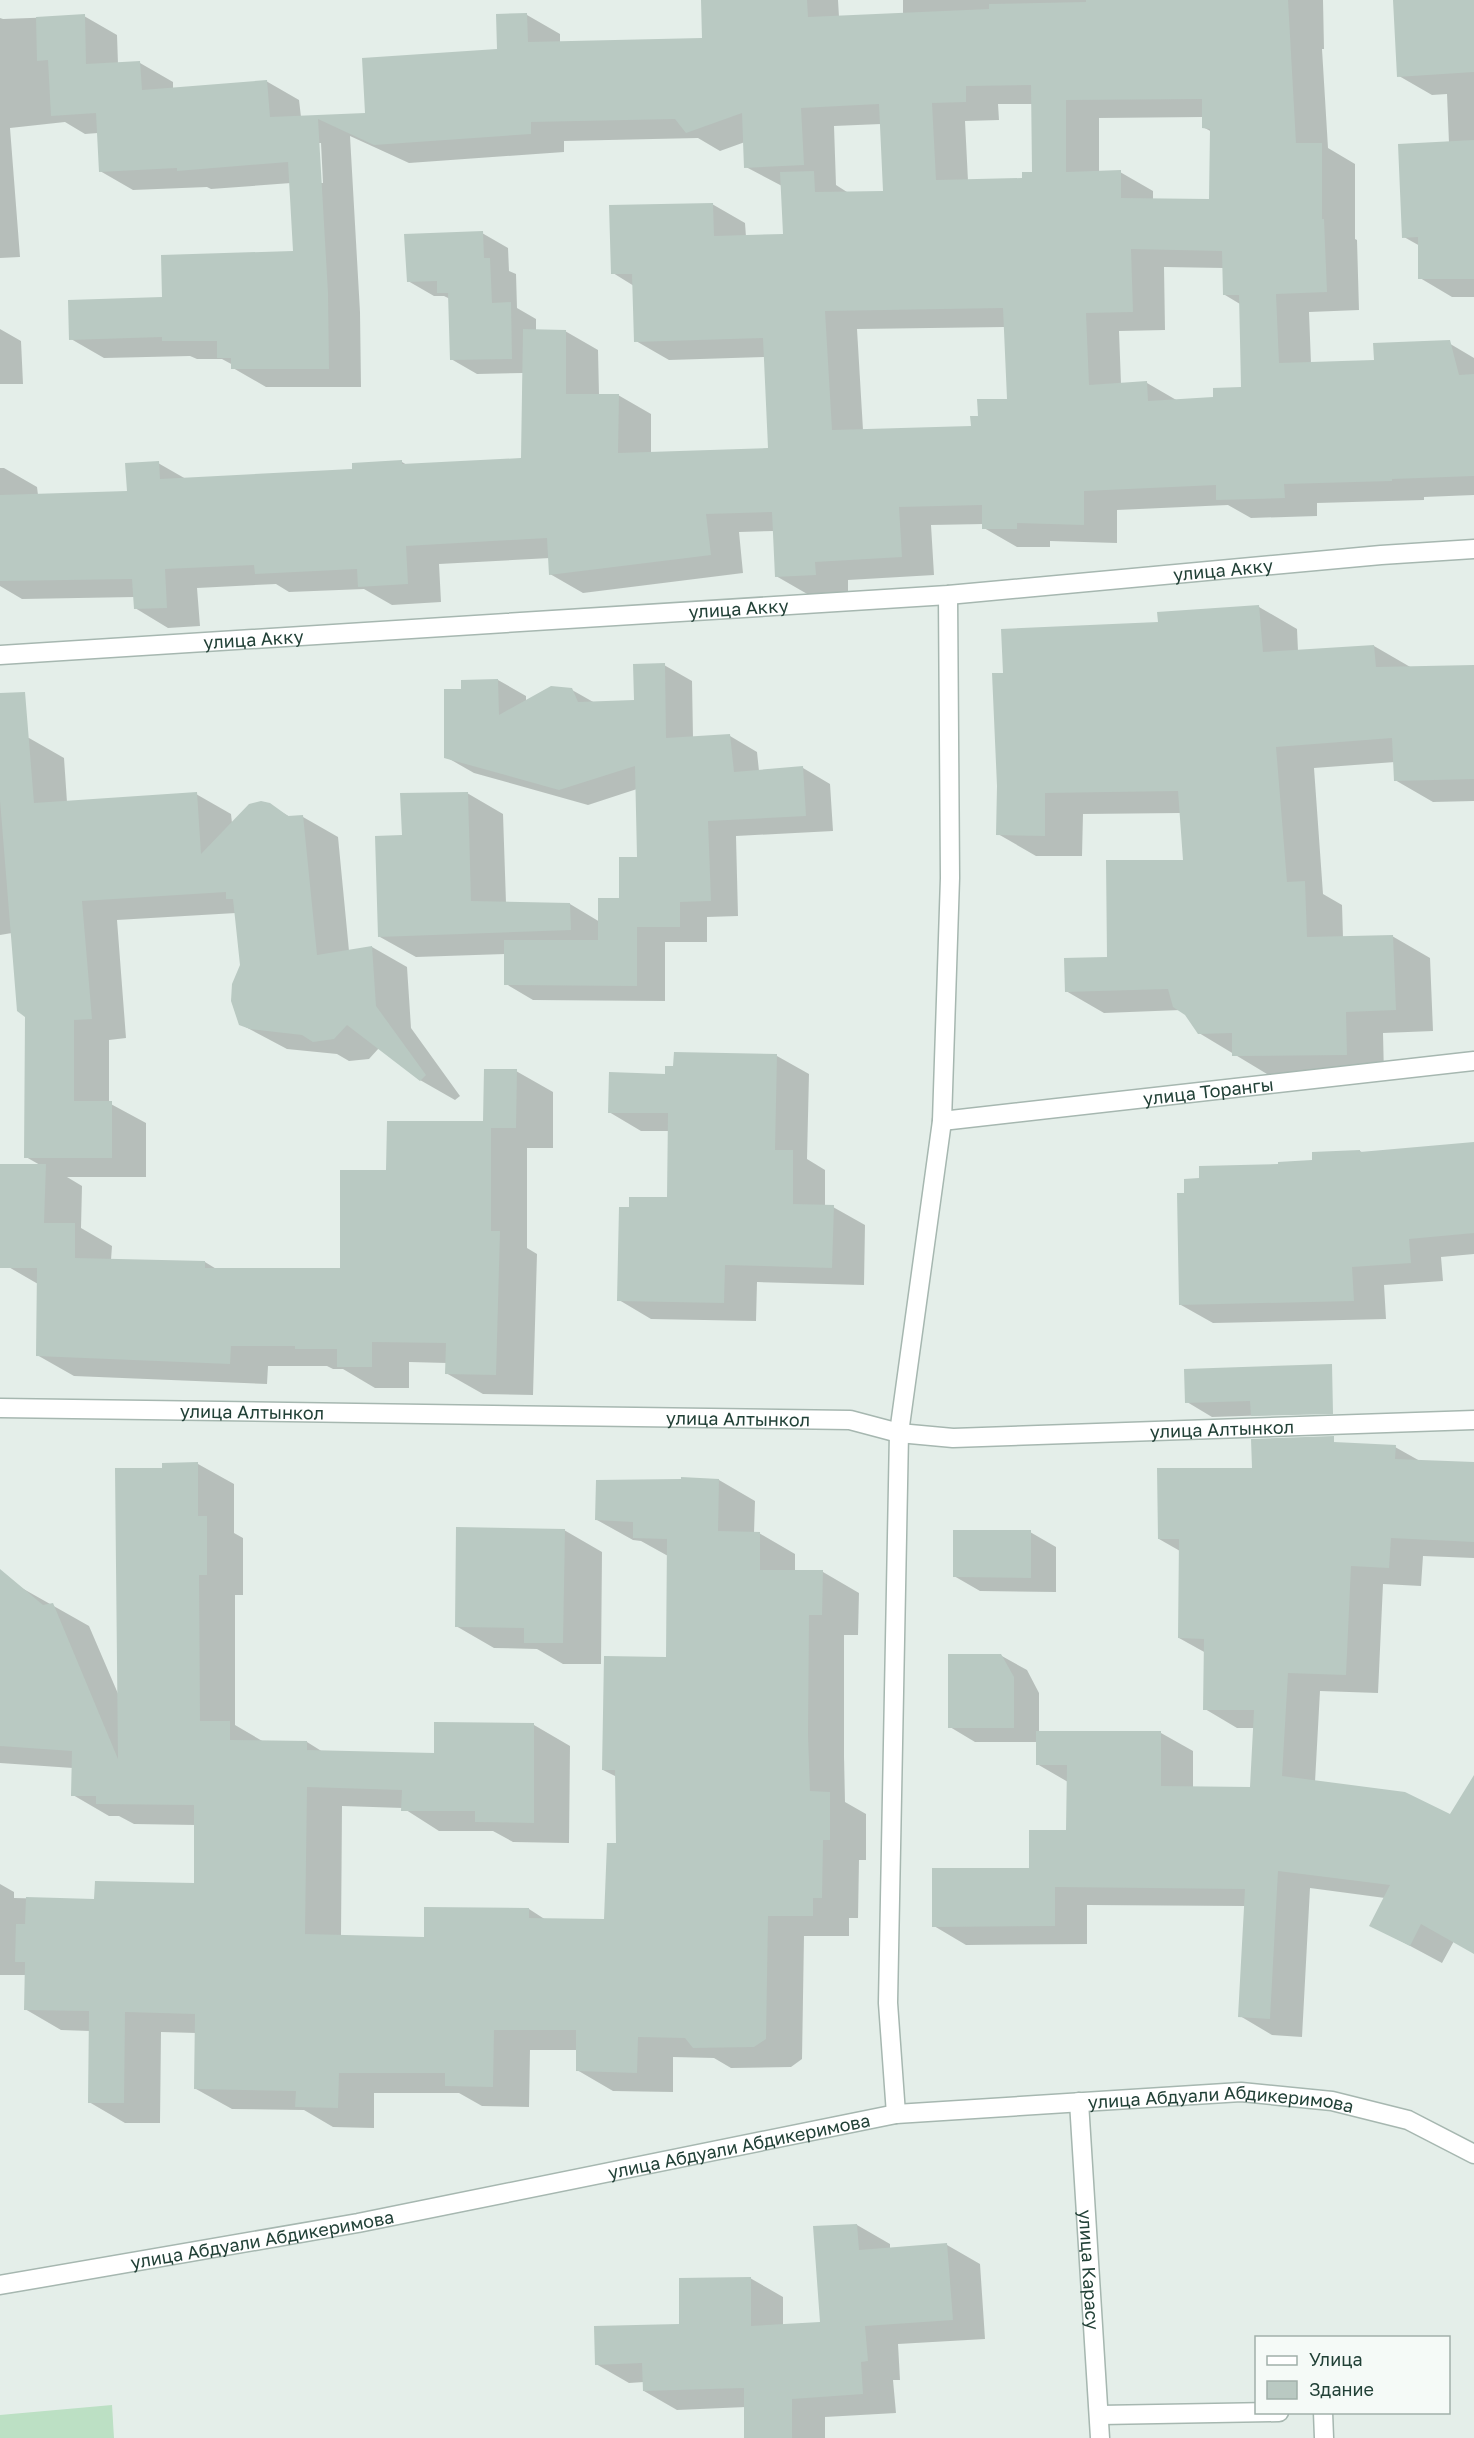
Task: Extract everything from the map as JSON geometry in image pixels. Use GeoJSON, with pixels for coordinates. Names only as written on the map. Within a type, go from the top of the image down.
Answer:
{"type":"FeatureCollection","features":[{"type":"Feature","properties":{"kind":"street","name":"улица Акку"},"geometry":{"type":"LineString","coordinates":[[0,655],[948,595],[1381,555],[1474,549]]}},
{"type":"Feature","properties":{"kind":"street"},"geometry":{"type":"LineString","coordinates":[[896,2114],[888,2003],[898,1433],[942,1121],[950,878],[948,595]]}},
{"type":"Feature","properties":{"kind":"street","name":"улица Торангы"},"geometry":{"type":"LineString","coordinates":[[942,1121],[1474,1061]]}},
{"type":"Feature","properties":{"kind":"street","name":"улица Алтынкол"},"geometry":{"type":"LineString","coordinates":[[0,1408],[849,1420],[898,1433],[953,1438],[1474,1420]]}},
{"type":"Feature","properties":{"kind":"street","name":"улица Абдуали Абдикеримова"},"geometry":{"type":"LineString","coordinates":[[0,2285],[358,2223],[896,2114],[1241,2091],[1332,2101],[1408,2120],[1474,2154]]}},
{"type":"Feature","properties":{"kind":"street","name":"улица Карасу"},"geometry":{"type":"LineString","coordinates":[[1079,2102],[1100,2438]]}},
{"type":"Feature","properties":{"kind":"street"},"geometry":{"type":"LineString","coordinates":[[1100,2415],[1255,2412]]}},
{"type":"Feature","properties":{"kind":"street"},"geometry":{"type":"LineString","coordinates":[[1323,2414],[1324,2438]]}},
{"type":"Feature","properties":{"kind":"green space"},"geometry":{"type":"Polygon","coordinates":[[[112,2405],[114,2438],[0,2438],[0,2415],[112,2405]]]}},
{"type":"Feature","properties":{"kind":"building"},"geometry":{"type":"Polygon","coordinates":[[[701,0],[807,0],[808,17],[989,9],[989,4],[1086,2],[1086,0],[1288,0],[1296,143],[1322,143],[1322,219],[1324,219],[1327,292],[1276,294],[1279,363],[1374,360],[1373,343],[1450,340],[1459,375],[1474,374],[1474,476],[1284,484],[1285,498],[1216,500],[1216,485],[1084,491],[1084,525],[1017,523],[1017,529],[982,529],[982,505],[899,507],[902,557],[815,562],[816,575],[775,577],[772,512],[706,514],[711,555],[549,575],[547,538],[406,546],[408,584],[358,587],[357,569],[255,574],[254,565],[165,569],[167,608],[134,609],[132,579],[0,581],[0,495],[127,491],[125,463],[159,461],[160,479],[352,469],[352,463],[402,460],[402,464],[521,458],[523,329],[566,330],[566,394],[619,394],[618,453],[768,448],[763,338],[634,342],[632,274],[611,274],[609,205],[713,203],[714,236],[783,234],[780,172],[814,171],[815,192],[883,191],[879,104],[801,108],[804,165],[744,168],[742,113],[686,133],[675,119],[531,122],[531,134],[374,145],[318,119],[328,293],[329,369],[231,369],[231,358],[217,358],[217,341],[162,341],[162,337],[69,340],[68,300],[162,297],[161,255],[293,251],[288,162],[177,171],[177,168],[99,172],[96,113],[51,116],[48,60],[37,61],[36,17],[85,14],[86,64],[140,61],[142,90],[267,80],[270,117],[365,113],[362,58],[497,49],[496,14],[527,13],[528,42],[702,38],[701,0]],[[1031,85],[966,86],[966,102],[932,103],[936,180],[1022,178],[1022,172],[1032,172],[1031,85]],[[1202,99],[1066,100],[1066,172],[1121,170],[1121,198],[1209,199],[1210,129],[1202,128],[1202,99]],[[1131,249],[1133,312],[1086,313],[1089,385],[1147,381],[1148,401],[1213,397],[1213,388],[1241,387],[1239,295],[1223,295],[1222,251],[1131,249]],[[1003,308],[825,311],[832,430],[971,426],[970,416],[978,416],[977,399],[1007,399],[1003,308]]]}},
{"type":"Feature","properties":{"kind":"building"},"geometry":{"type":"Polygon","coordinates":[[[1393,0],[1474,0],[1474,72],[1397,77],[1393,0]]]}},
{"type":"Feature","properties":{"kind":"building"},"geometry":{"type":"Polygon","coordinates":[[[1474,140],[1474,279],[1418,279],[1418,237],[1402,238],[1398,144],[1474,140]]]}},
{"type":"Feature","properties":{"kind":"building"},"geometry":{"type":"Polygon","coordinates":[[[483,231],[484,258],[490,258],[492,303],[511,302],[512,359],[450,360],[448,293],[437,293],[437,281],[407,282],[404,234],[483,231]]]}},
{"type":"Feature","properties":{"kind":"building"},"geometry":{"type":"Polygon","coordinates":[[[1259,605],[1263,652],[1374,645],[1376,667],[1474,665],[1474,779],[1394,781],[1392,738],[1276,747],[1287,882],[1305,881],[1307,937],[1393,935],[1396,1010],[1346,1012],[1347,1055],[1232,1056],[1232,1033],[1198,1034],[1185,1015],[1173,1007],[1168,989],[1065,992],[1064,958],[1107,957],[1106,860],[1183,860],[1178,791],[1045,793],[1045,836],[996,835],[997,786],[992,673],[1003,673],[1001,629],[1158,622],[1157,612],[1259,605]]]}},
{"type":"Feature","properties":{"kind":"building"},"geometry":{"type":"Polygon","coordinates":[[[665,663],[666,738],[730,734],[734,772],[803,766],[806,816],[708,821],[711,901],[680,902],[680,927],[637,927],[637,986],[504,985],[504,940],[598,940],[598,898],[619,898],[619,857],[637,857],[635,766],[559,790],[444,758],[444,689],[461,689],[461,680],[498,679],[499,715],[551,686],[572,688],[578,702],[634,700],[633,664],[665,663]]]}},
{"type":"Feature","properties":{"kind":"building"},"geometry":{"type":"Polygon","coordinates":[[[25,692],[34,803],[197,792],[201,854],[249,804],[261,801],[270,803],[288,816],[303,815],[317,955],[372,946],[376,1006],[426,1075],[420,1081],[347,1025],[334,1039],[313,1042],[302,1035],[250,1029],[239,1025],[231,1001],[232,984],[240,965],[233,899],[226,899],[226,892],[82,901],[92,1019],[74,1020],[74,1101],[112,1101],[112,1158],[24,1158],[25,1017],[17,1011],[0,800],[0,693],[25,692]]]}},
{"type":"Feature","properties":{"kind":"building"},"geometry":{"type":"Polygon","coordinates":[[[468,792],[471,901],[570,903],[571,930],[378,937],[375,836],[402,835],[400,793],[468,792]]]}},
{"type":"Feature","properties":{"kind":"building"},"geometry":{"type":"Polygon","coordinates":[[[674,1052],[777,1054],[775,1150],[793,1150],[793,1204],[834,1205],[832,1268],[725,1265],[724,1303],[617,1301],[619,1207],[629,1207],[629,1197],[667,1197],[668,1113],[608,1113],[609,1072],[665,1074],[665,1066],[673,1066],[674,1052]]]}},
{"type":"Feature","properties":{"kind":"building"},"geometry":{"type":"Polygon","coordinates":[[[484,1069],[517,1069],[516,1128],[491,1128],[491,1231],[500,1231],[496,1375],[445,1374],[446,1343],[372,1342],[372,1367],[337,1367],[337,1349],[295,1349],[295,1346],[231,1346],[230,1364],[36,1356],[37,1268],[0,1268],[0,1164],[46,1164],[44,1223],[75,1223],[75,1258],[205,1261],[205,1268],[340,1268],[340,1170],[386,1170],[387,1121],[483,1121],[484,1069]]]}},
{"type":"Feature","properties":{"kind":"building"},"geometry":{"type":"Polygon","coordinates":[[[1474,1142],[1474,1233],[1409,1239],[1411,1263],[1352,1267],[1354,1301],[1179,1305],[1177,1193],[1184,1193],[1184,1179],[1199,1178],[1199,1166],[1278,1164],[1278,1162],[1312,1160],[1312,1152],[1360,1150],[1360,1152],[1474,1142]]]}},
{"type":"Feature","properties":{"kind":"building"},"geometry":{"type":"Polygon","coordinates":[[[1332,1364],[1333,1414],[1251,1416],[1250,1401],[1185,1403],[1184,1369],[1332,1364]]]}},
{"type":"Feature","properties":{"kind":"building"},"geometry":{"type":"Polygon","coordinates":[[[1334,1436],[1334,1442],[1396,1445],[1395,1459],[1474,1462],[1474,1542],[1391,1538],[1389,1568],[1351,1566],[1346,1675],[1288,1673],[1282,1776],[1405,1792],[1450,1814],[1474,1775],[1474,1954],[1421,1924],[1410,1946],[1369,1926],[1390,1885],[1278,1871],[1270,2019],[1238,2017],[1245,1889],[1055,1887],[1055,1926],[932,1927],[932,1868],[1029,1868],[1029,1830],[1066,1830],[1067,1765],[1036,1765],[1036,1731],[1161,1731],[1161,1786],[1250,1787],[1254,1710],[1203,1710],[1204,1639],[1178,1638],[1179,1539],[1158,1539],[1157,1468],[1252,1468],[1251,1439],[1334,1436]]]}},
{"type":"Feature","properties":{"kind":"building"},"geometry":{"type":"Polygon","coordinates":[[[198,1462],[198,1516],[207,1516],[207,1575],[199,1575],[200,1721],[230,1721],[230,1740],[307,1741],[307,1750],[434,1753],[434,1722],[534,1723],[534,1823],[475,1822],[475,1811],[401,1811],[402,1790],[307,1787],[305,1934],[424,1937],[424,1907],[529,1908],[529,1918],[604,1919],[607,1843],[616,1843],[615,1770],[602,1770],[604,1656],[666,1657],[667,1539],[633,1538],[633,1522],[595,1520],[596,1480],[681,1479],[681,1477],[719,1479],[718,1531],[760,1532],[760,1570],[823,1570],[822,1615],[809,1615],[808,1735],[810,1791],[830,1792],[830,1840],[823,1840],[822,1898],[813,1898],[813,1916],[768,1916],[766,2039],[754,2047],[693,2048],[685,2038],[638,2037],[637,2073],[576,2071],[576,2030],[494,2030],[493,2087],[445,2086],[445,2073],[339,2073],[338,2108],[295,2107],[296,2091],[194,2089],[195,2014],[125,2012],[124,2103],[88,2103],[89,2011],[24,2010],[25,1962],[15,1962],[16,1924],[25,1924],[26,1897],[94,1899],[95,1881],[194,1883],[194,1805],[96,1804],[96,1796],[71,1796],[72,1751],[0,1746],[0,1569],[43,1605],[53,1603],[118,1759],[115,1468],[162,1468],[162,1463],[198,1462]]]}},
{"type":"Feature","properties":{"kind":"building"},"geometry":{"type":"Polygon","coordinates":[[[456,1527],[565,1529],[563,1643],[524,1643],[524,1628],[455,1627],[456,1527]]]}},
{"type":"Feature","properties":{"kind":"building"},"geometry":{"type":"Polygon","coordinates":[[[953,1530],[1031,1530],[1031,1578],[953,1577],[953,1530]]]}},
{"type":"Feature","properties":{"kind":"building"},"geometry":{"type":"Polygon","coordinates":[[[948,1654],[1001,1654],[1014,1677],[1014,1728],[948,1728],[948,1654]]]}},
{"type":"Feature","properties":{"kind":"building"},"geometry":{"type":"Polygon","coordinates":[[[857,2224],[859,2250],[947,2243],[953,2320],[865,2326],[868,2361],[861,2362],[863,2394],[792,2399],[792,2438],[744,2438],[744,2388],[643,2391],[642,2363],[595,2365],[594,2326],[679,2324],[679,2278],[751,2277],[751,2326],[820,2322],[813,2226],[857,2224]]]}}]}
